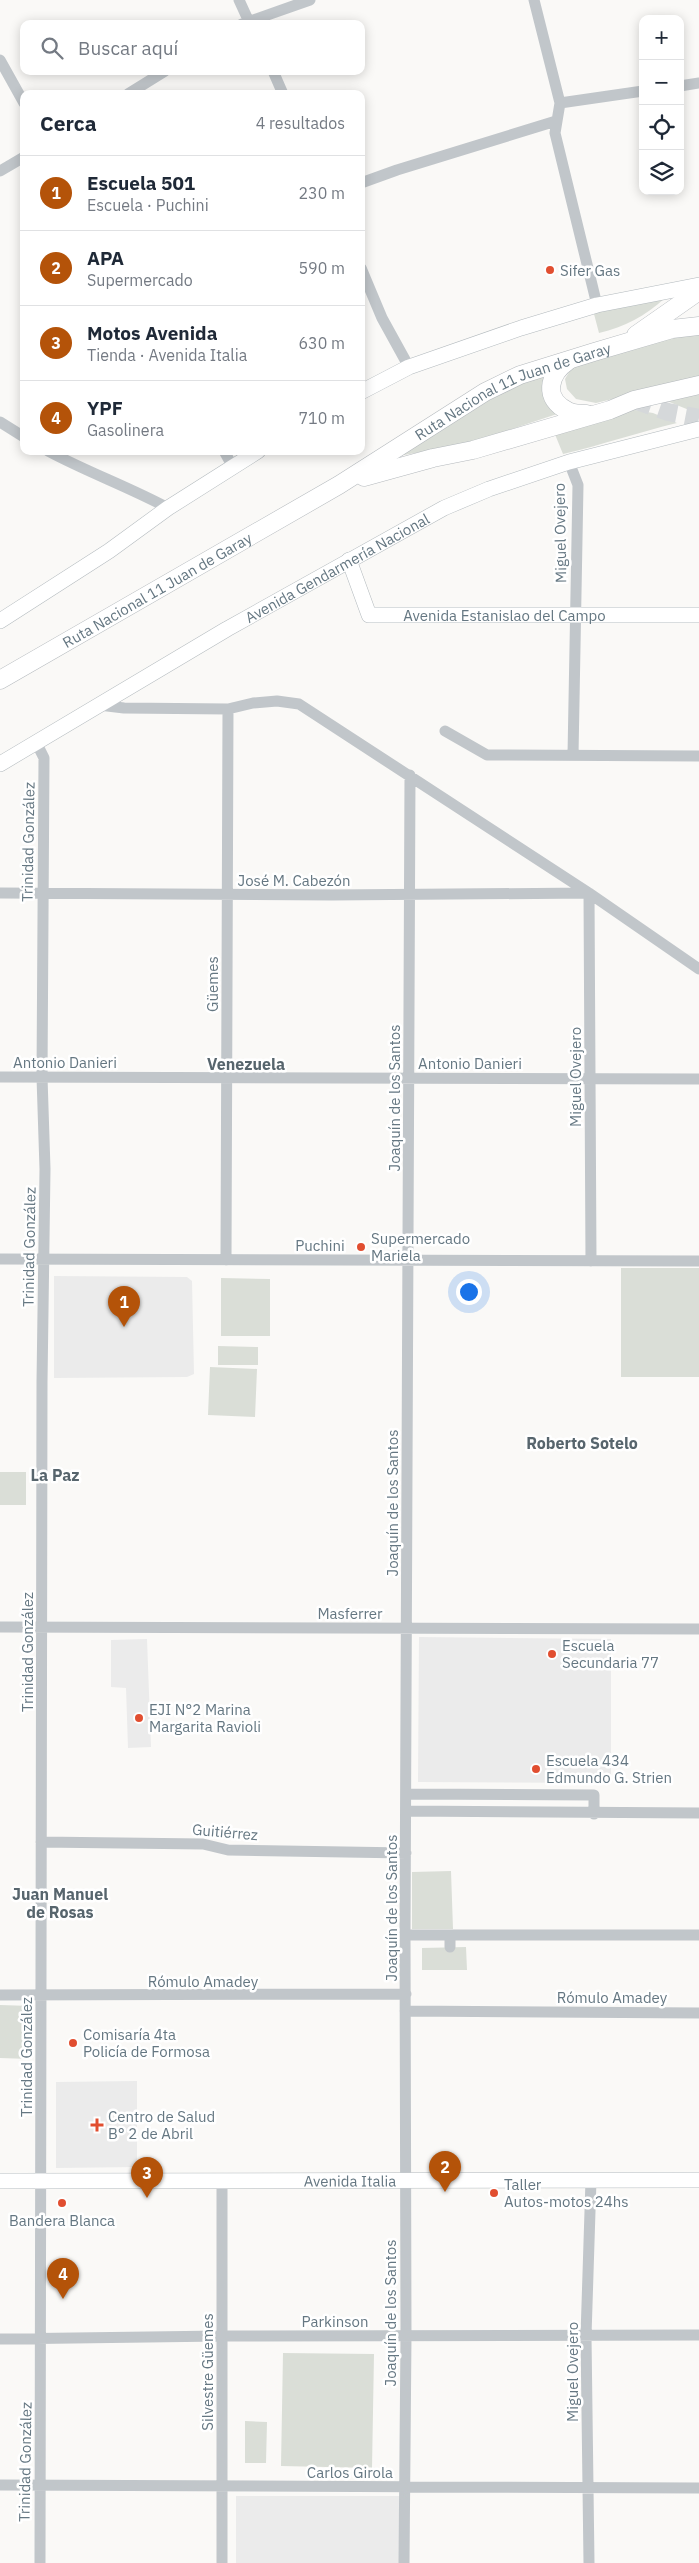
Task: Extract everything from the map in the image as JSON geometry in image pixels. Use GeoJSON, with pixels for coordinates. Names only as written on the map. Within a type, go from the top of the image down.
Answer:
{"type":"FeatureCollection","features":[{"type":"Feature","properties":{"kind":"highway"},"geometry":{"type":"LineString","coordinates":[[624,343],[699,291]]}},
{"type":"Feature","properties":{"kind":"highway","name":"Ruta Nacional 11 Juan de Garay"},"geometry":{"type":"LineString","coordinates":[[0,680],[340,485],[485,392],[520,375],[570,359],[672,329],[699,326]]}},
{"type":"Feature","properties":{"kind":"highway"},"geometry":{"type":"LineString","coordinates":[[570,359],[552,377],[550,386],[554,397],[559,406],[570,412],[592,415]]}},
{"type":"Feature","properties":{"kind":"highway","name":"Ruta Nacional 11 Juan de Garay"},"geometry":{"type":"LineString","coordinates":[[340,485],[384,470],[473,450],[592,415],[634,400],[699,385]]}},
{"type":"Feature","properties":{"kind":"main road"},"geometry":{"type":"LineString","coordinates":[[365,390],[409,367],[521,328],[597,305],[699,285]]}},
{"type":"Feature","properties":{"kind":"main road","name":"Avenida Gendarmería Nacional"},"geometry":{"type":"LineString","coordinates":[[0,764],[349,560],[444,508],[489,489],[569,462],[699,429]]}},
{"type":"Feature","properties":{"kind":"main road"},"geometry":{"type":"LineString","coordinates":[[1,619],[110,551],[168,508],[252,455]]}},
{"type":"Feature","properties":{"kind":"main road","name":"Avenida Estanislao del Campo"},"geometry":{"type":"LineString","coordinates":[[349,560],[369,615],[699,615]]}},
{"type":"Feature","properties":{"kind":"main road","name":"Avenida Italia"},"geometry":{"type":"LineString","coordinates":[[0,2181],[699,2180]]}},
{"type":"Feature","properties":{"kind":"street"},"geometry":{"type":"LineString","coordinates":[[239,0],[246,20]]}},
{"type":"Feature","properties":{"kind":"street"},"geometry":{"type":"LineString","coordinates":[[253,20],[310,0]]}},
{"type":"Feature","properties":{"kind":"street"},"geometry":{"type":"LineString","coordinates":[[534,0],[560,103],[556,121],[556,133],[597,305]]}},
{"type":"Feature","properties":{"kind":"street"},"geometry":{"type":"LineString","coordinates":[[0,60],[20,96]]}},
{"type":"Feature","properties":{"kind":"street"},"geometry":{"type":"LineString","coordinates":[[134,90],[159,75]]}},
{"type":"Feature","properties":{"kind":"street"},"geometry":{"type":"LineString","coordinates":[[275,75],[281,90]]}},
{"type":"Feature","properties":{"kind":"street"},"geometry":{"type":"LineString","coordinates":[[684,86],[699,84]]}},
{"type":"Feature","properties":{"kind":"street"},"geometry":{"type":"LineString","coordinates":[[560,103],[639,93]]}},
{"type":"Feature","properties":{"kind":"street"},"geometry":{"type":"LineString","coordinates":[[365,182],[556,121]]}},
{"type":"Feature","properties":{"kind":"street"},"geometry":{"type":"LineString","coordinates":[[0,171],[20,159]]}},
{"type":"Feature","properties":{"kind":"street"},"geometry":{"type":"LineString","coordinates":[[365,278],[382,318],[409,367]]}},
{"type":"Feature","properties":{"kind":"street"},"geometry":{"type":"LineString","coordinates":[[0,422],[20,434]]}},
{"type":"Feature","properties":{"kind":"street"},"geometry":{"type":"LineString","coordinates":[[55,455],[79,468],[127,486],[168,508]]}},
{"type":"Feature","properties":{"kind":"street"},"geometry":{"type":"LineString","coordinates":[[226,455],[234,467]]}},
{"type":"Feature","properties":{"kind":"street","name":"Miguel Ovejero"},"geometry":{"type":"LineString","coordinates":[[569,462],[578,485],[573,755]]}},
{"type":"Feature","properties":{"kind":"street"},"geometry":{"type":"LineString","coordinates":[[99,705],[124,708],[228,709],[278,700],[299,704],[410,775],[699,969]]}},
{"type":"Feature","properties":{"kind":"street","name":"Güemes"},"geometry":{"type":"LineString","coordinates":[[226,1260],[228,709]]}},
{"type":"Feature","properties":{"kind":"street"},"geometry":{"type":"LineString","coordinates":[[445,731],[487,755],[699,756]]}},
{"type":"Feature","properties":{"kind":"street","name":"Trinidad González"},"geometry":{"type":"LineString","coordinates":[[36,742],[44,758],[42,1076],[45,1169],[40,2563]]}},
{"type":"Feature","properties":{"kind":"street","name":"Joaquín de los Santos"},"geometry":{"type":"LineString","coordinates":[[404,2563],[410,775]]}},
{"type":"Feature","properties":{"kind":"street","name":"José M. Cabezón"},"geometry":{"type":"LineString","coordinates":[[0,893],[227,895],[589,894]]}},
{"type":"Feature","properties":{"kind":"street","name":"Miguel Ovejero"},"geometry":{"type":"LineString","coordinates":[[589,894],[591,1261]]}},
{"type":"Feature","properties":{"kind":"street","name":"Antonio Danieri"},"geometry":{"type":"LineString","coordinates":[[0,1077],[699,1078]]}},
{"type":"Feature","properties":{"kind":"street","name":"Puchini"},"geometry":{"type":"LineString","coordinates":[[0,1259],[699,1261]]}},
{"type":"Feature","properties":{"kind":"street","name":"Masferrer"},"geometry":{"type":"LineString","coordinates":[[0,1626],[699,1629]]}},
{"type":"Feature","properties":{"kind":"street"},"geometry":{"type":"LineString","coordinates":[[406,1794],[594,1795],[594,1814]]}},
{"type":"Feature","properties":{"kind":"street"},"geometry":{"type":"LineString","coordinates":[[406,1812],[699,1813]]}},
{"type":"Feature","properties":{"kind":"street","name":"Guitiérrez"},"geometry":{"type":"LineString","coordinates":[[42,1842],[203,1844],[228,1850],[406,1853]]}},
{"type":"Feature","properties":{"kind":"street"},"geometry":{"type":"LineString","coordinates":[[450,1934],[450,1947]]}},
{"type":"Feature","properties":{"kind":"street"},"geometry":{"type":"LineString","coordinates":[[405,1935],[699,1935]]}},
{"type":"Feature","properties":{"kind":"street","name":"Rómulo Amadey"},"geometry":{"type":"LineString","coordinates":[[0,1995],[406,1994]]}},
{"type":"Feature","properties":{"kind":"street","name":"Rómulo Amadey"},"geometry":{"type":"LineString","coordinates":[[405,2011],[699,2013]]}},
{"type":"Feature","properties":{"kind":"street","name":"Miguel Ovejero"},"geometry":{"type":"LineString","coordinates":[[588,2563],[586,2336],[591,2180]]}},
{"type":"Feature","properties":{"kind":"street","name":"Silvestre Güemes"},"geometry":{"type":"LineString","coordinates":[[222,2181],[222,2563]]}},
{"type":"Feature","properties":{"kind":"street","name":"Parkinson"},"geometry":{"type":"LineString","coordinates":[[0,2339],[222,2336],[699,2335]]}},
{"type":"Feature","properties":{"kind":"street","name":"Carlos Girola"},"geometry":{"type":"LineString","coordinates":[[0,2485],[699,2488]]}},
{"type":"Feature","properties":{"kind":"shaded area"},"geometry":{"type":"Polygon","coordinates":[[[665,298],[634,320],[617,328],[599,333],[594,314],[604,309],[665,298]]]}},
{"type":"Feature","properties":{"kind":"shaded area"},"geometry":{"type":"Polygon","coordinates":[[[699,332],[699,378],[596,403],[576,399],[567,389],[565,379],[575,362],[699,332]]]}},
{"type":"Feature","properties":{"kind":"shaded area"},"geometry":{"type":"Polygon","coordinates":[[[543,373],[544,396],[557,414],[467,444],[404,455],[403,451],[463,410],[543,373]]]}},
{"type":"Feature","properties":{"kind":"shaded area"},"geometry":{"type":"Polygon","coordinates":[[[699,388],[699,411],[689,410],[662,399],[699,388]]]}},
{"type":"Feature","properties":{"kind":"shaded area"},"geometry":{"type":"Polygon","coordinates":[[[629,409],[653,413],[677,423],[563,454],[554,432],[629,409]]]}},
{"type":"Feature","properties":{"kind":"shaded area"},"geometry":{"type":"Polygon","coordinates":[[[621,1268],[699,1268],[699,1377],[621,1377],[621,1268]]]}},
{"type":"Feature","properties":{"kind":"shaded area"},"geometry":{"type":"Polygon","coordinates":[[[54,1276],[187,1277],[192,1281],[194,1374],[187,1377],[54,1378],[54,1276]]]}},
{"type":"Feature","properties":{"kind":"shaded area"},"geometry":{"type":"Polygon","coordinates":[[[221,1278],[270,1279],[270,1336],[221,1336],[221,1278]]]}},
{"type":"Feature","properties":{"kind":"shaded area"},"geometry":{"type":"Polygon","coordinates":[[[218,1346],[258,1347],[258,1365],[218,1365],[218,1346]]]}},
{"type":"Feature","properties":{"kind":"shaded area"},"geometry":{"type":"Polygon","coordinates":[[[210,1367],[257,1369],[255,1417],[208,1415],[210,1367]]]}},
{"type":"Feature","properties":{"kind":"shaded area"},"geometry":{"type":"Polygon","coordinates":[[[0,1472],[26,1472],[26,1505],[0,1505],[0,1472]]]}},
{"type":"Feature","properties":{"kind":"shaded area"},"geometry":{"type":"Polygon","coordinates":[[[419,1637],[611,1639],[611,1783],[418,1782],[419,1637]]]}},
{"type":"Feature","properties":{"kind":"shaded area","name":"EJI N°2 Marina Margarita Ravioli"},"geometry":{"type":"Polygon","coordinates":[[[147,1639],[151,1747],[128,1748],[126,1688],[111,1687],[111,1640],[147,1639]]]}},
{"type":"Feature","properties":{"kind":"shaded area"},"geometry":{"type":"Polygon","coordinates":[[[451,1871],[453,1929],[412,1929],[412,1872],[451,1871]]]}},
{"type":"Feature","properties":{"kind":"shaded area"},"geometry":{"type":"Polygon","coordinates":[[[466,1947],[467,1970],[422,1970],[422,1948],[466,1947]]]}},
{"type":"Feature","properties":{"kind":"shaded area"},"geometry":{"type":"Polygon","coordinates":[[[0,2005],[31,2006],[30,2059],[0,2058],[0,2005]]]}},
{"type":"Feature","properties":{"kind":"shaded area","name":"Centro de Salud B° 2 de Abril"},"geometry":{"type":"Polygon","coordinates":[[[137,2081],[137,2167],[56,2168],[56,2082],[137,2081]]]}},
{"type":"Feature","properties":{"kind":"shaded area"},"geometry":{"type":"Polygon","coordinates":[[[283,2353],[374,2354],[372,2468],[281,2466],[283,2353]]]}},
{"type":"Feature","properties":{"kind":"shaded area"},"geometry":{"type":"Polygon","coordinates":[[[245,2421],[267,2422],[266,2463],[245,2463],[245,2421]]]}},
{"type":"Feature","properties":{"kind":"shaded area"},"geometry":{"type":"Polygon","coordinates":[[[236,2496],[400,2496],[400,2563],[236,2563],[236,2496]]]}},
{"type":"Feature","properties":{"kind":"tunnel"},"geometry":{"type":"LineString","coordinates":[[634,400],[668,412],[699,418]]}},
{"type":"Feature","properties":{"kind":"place","name":"Sifer Gas"},"geometry":{"type":"Point","coordinates":[550,270]}},
{"type":"Feature","properties":{"kind":"place","name":"Supermercado Mariela"},"geometry":{"type":"Point","coordinates":[361,1247]}},
{"type":"Feature","properties":{"kind":"place","name":"Escuela 501"},"geometry":{"type":"Point","coordinates":[124,1327]}},
{"type":"Feature","properties":{"kind":"place","name":"Escuela Secundaria 77"},"geometry":{"type":"Point","coordinates":[552,1654]}},
{"type":"Feature","properties":{"kind":"place","name":"EJI N°2 Marina Margarita Ravioli"},"geometry":{"type":"Point","coordinates":[139,1718]}},
{"type":"Feature","properties":{"kind":"place","name":"Escuela 434 Edmundo G. Strien"},"geometry":{"type":"Point","coordinates":[536,1769]}},
{"type":"Feature","properties":{"kind":"place","name":"Comisaría 4ta Policía de Formosa"},"geometry":{"type":"Point","coordinates":[73,2043]}},
{"type":"Feature","properties":{"kind":"place","name":"Centro de Salud B° 2 de Abril"},"geometry":{"type":"Point","coordinates":[97,2125]}},
{"type":"Feature","properties":{"kind":"place","name":"APA"},"geometry":{"type":"Point","coordinates":[445,2192]}},
{"type":"Feature","properties":{"kind":"place","name":"Taller Autos-motos 24hs"},"geometry":{"type":"Point","coordinates":[494,2193]}},
{"type":"Feature","properties":{"kind":"place","name":"Motos Avenida"},"geometry":{"type":"Point","coordinates":[147,2198]}},
{"type":"Feature","properties":{"kind":"place","name":"Bandera Blanca"},"geometry":{"type":"Point","coordinates":[62,2203]}},
{"type":"Feature","properties":{"kind":"place","name":"YPF"},"geometry":{"type":"Point","coordinates":[63,2299]}},
{"type":"Feature","properties":{"kind":"district","name":"Venezuela"},"geometry":{"type":"Point","coordinates":[246,1064]}},
{"type":"Feature","properties":{"kind":"district","name":"Roberto Sotelo"},"geometry":{"type":"Point","coordinates":[582,1443]}},
{"type":"Feature","properties":{"kind":"district","name":"La Paz"},"geometry":{"type":"Point","coordinates":[55,1475]}},
{"type":"Feature","properties":{"kind":"district","name":"Juan Manuel de Rosas"},"geometry":{"type":"Point","coordinates":[60,1903]}}]}
